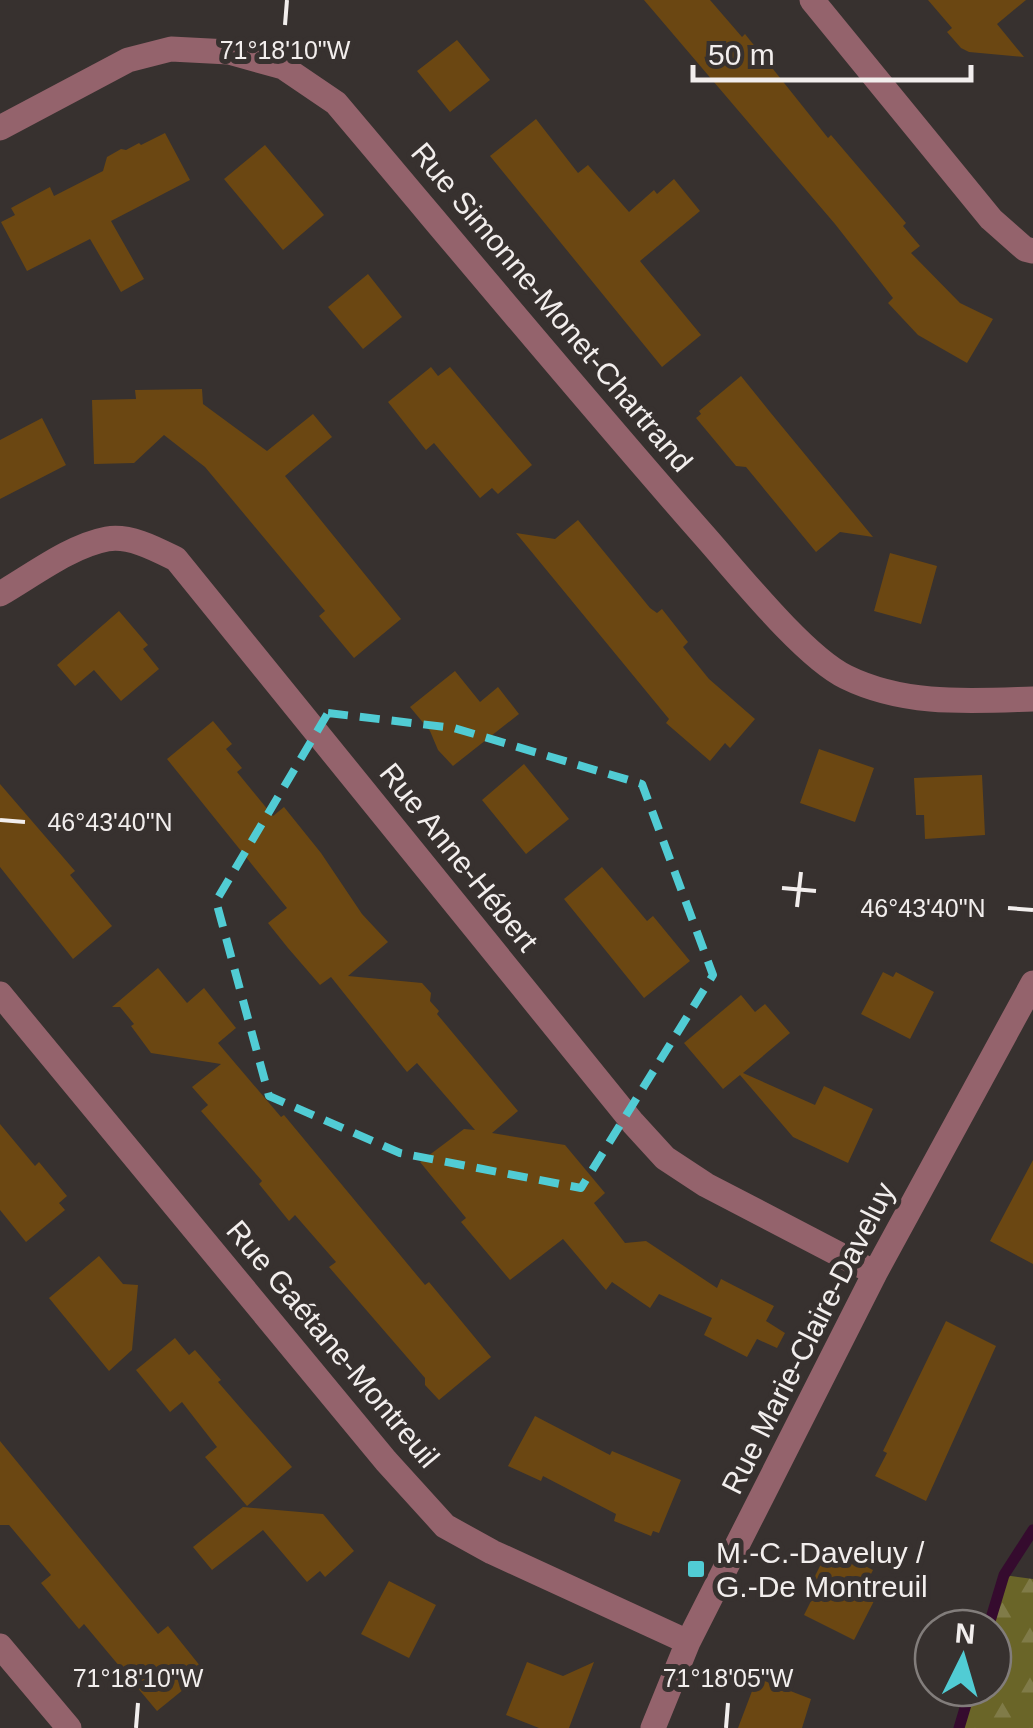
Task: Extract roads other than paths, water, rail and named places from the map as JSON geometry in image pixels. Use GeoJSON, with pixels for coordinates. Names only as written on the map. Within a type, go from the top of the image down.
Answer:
{"type":"FeatureCollection","features":[{"type":"Feature","properties":{"kind":"street"},"geometry":{"type":"LineString","coordinates":[[812,0],[991,219],[1033,251]]}},
{"type":"Feature","properties":{"kind":"street","name":"Rue Simonne-Monet-Chartrand"},"geometry":{"type":"LineString","coordinates":[[0,128],[128,60],[171,48],[229,52],[283,67],[336,102],[647,470],[750,587],[810,648],[844,676],[899,696],[951,701],[1033,698]]}},
{"type":"Feature","properties":{"kind":"street","name":"Rue Anne-Hébert"},"geometry":{"type":"LineString","coordinates":[[0,594],[68,555],[110,538],[146,544],[176,559],[633,1123],[666,1158],[706,1186],[876,1273]]}},
{"type":"Feature","properties":{"kind":"street","name":"Rue Marie-Claire-Daveluy"},"geometry":{"type":"LineString","coordinates":[[653,1728],[688,1642],[876,1273],[1033,983]]}},
{"type":"Feature","properties":{"kind":"street","name":"Rue Gaétane-Montreuil"},"geometry":{"type":"LineString","coordinates":[[0,994],[386,1462],[446,1526],[492,1552],[688,1642]]}},
{"type":"Feature","properties":{"kind":"street"},"geometry":{"type":"LineString","coordinates":[[0,1646],[69,1728]]}},
{"type":"Feature","properties":{"kind":"waterway"},"geometry":{"type":"LineString","coordinates":[[994,1608],[1004,1575],[1033,1530]]}},
{"type":"Feature","properties":{"kind":"waterway"},"geometry":{"type":"LineString","coordinates":[[959,1728],[965,1708]]}},
{"type":"Feature","properties":{"kind":"place","name":"M.-C.-Daveluy / G.-De Montreuil"},"geometry":{"type":"Point","coordinates":[696,1569]}}]}
